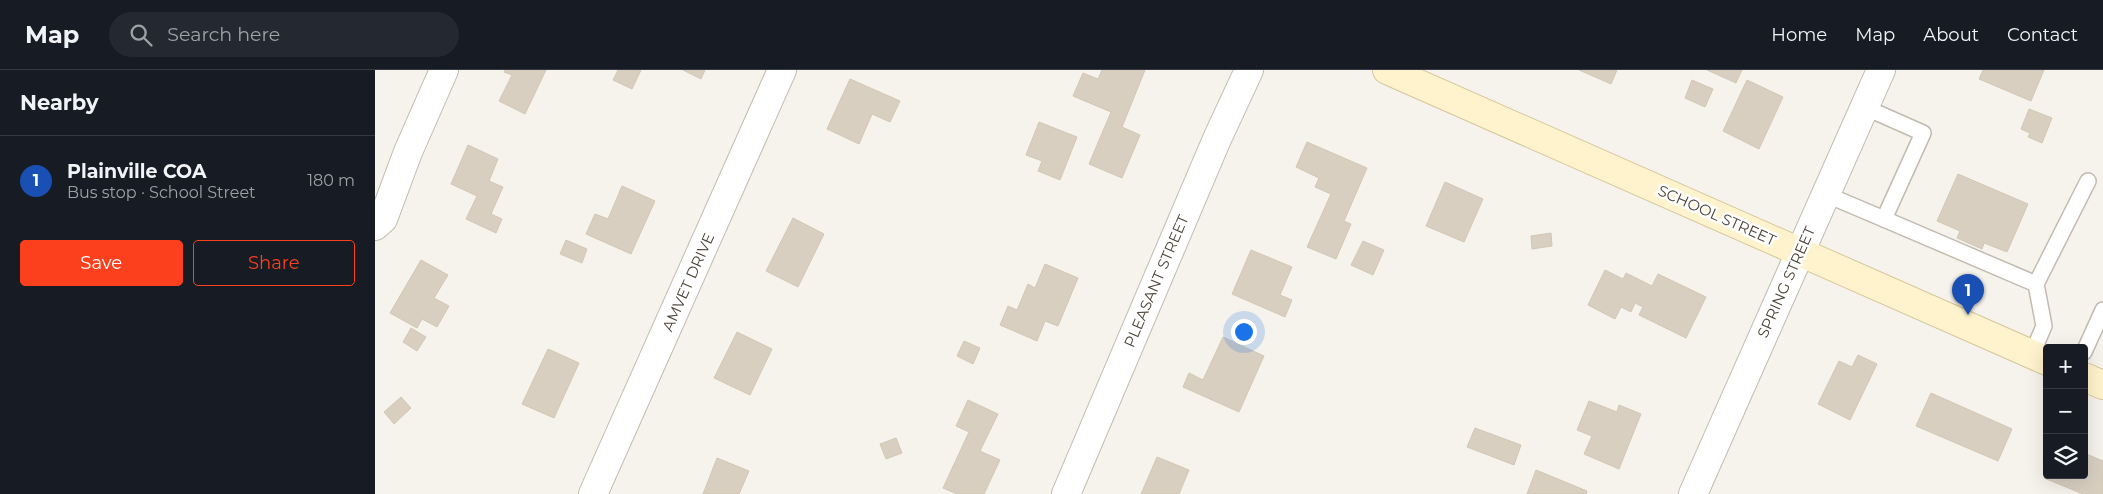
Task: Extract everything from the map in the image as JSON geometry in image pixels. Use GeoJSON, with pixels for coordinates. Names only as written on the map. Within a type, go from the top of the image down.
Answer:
{"type":"FeatureCollection","features":[{"type":"Feature","properties":{"kind":"street"},"geometry":{"type":"LineString","coordinates":[[375,226],[383,219],[408,152],[444,70]]}},
{"type":"Feature","properties":{"kind":"street","name":"AMVET DRIVE"},"geometry":{"type":"LineString","coordinates":[[593,494],[782,70]]}},
{"type":"Feature","properties":{"kind":"street","name":"PLEASANT STREET"},"geometry":{"type":"LineString","coordinates":[[1066,494],[1213,148],[1249,70]]}},
{"type":"Feature","properties":{"kind":"street","name":"SCHOOL STREET"},"geometry":{"type":"LineString","coordinates":[[1387,70],[2039,357]]}},
{"type":"Feature","properties":{"kind":"street","name":"SPRING STREET"},"geometry":{"type":"LineString","coordinates":[[1693,494],[1799,251],[1881,70]]}},
{"type":"Feature","properties":{"kind":"street"},"geometry":{"type":"LineString","coordinates":[[2088,379],[2103,385]]}},
{"type":"Feature","properties":{"kind":"lane"},"geometry":{"type":"LineString","coordinates":[[1865,106],[1923,133],[1884,219]]}},
{"type":"Feature","properties":{"kind":"lane"},"geometry":{"type":"LineString","coordinates":[[2039,357],[2044,326],[2036,284],[2088,181]]}},
{"type":"Feature","properties":{"kind":"lane"},"geometry":{"type":"LineString","coordinates":[[1825,194],[2036,284]]}},
{"type":"Feature","properties":{"kind":"lane"},"geometry":{"type":"LineString","coordinates":[[2088,344],[2103,310]]}},
{"type":"Feature","properties":{"kind":"building"},"geometry":{"type":"Polygon","coordinates":[[[505,70],[546,70],[525,114],[499,101],[512,75],[504,72],[505,70]]]}},
{"type":"Feature","properties":{"kind":"building"},"geometry":{"type":"Polygon","coordinates":[[[618,70],[641,70],[632,89],[613,80],[618,70]]]}},
{"type":"Feature","properties":{"kind":"building"},"geometry":{"type":"Polygon","coordinates":[[[683,70],[705,70],[701,79],[683,70]]]}},
{"type":"Feature","properties":{"kind":"building"},"geometry":{"type":"Polygon","coordinates":[[[1102,70],[1145,70],[1122,127],[1140,135],[1122,178],[1089,164],[1111,112],[1073,96],[1083,73],[1098,79],[1102,70]]]}},
{"type":"Feature","properties":{"kind":"building"},"geometry":{"type":"Polygon","coordinates":[[[1579,70],[1617,70],[1611,84],[1579,70]]]}},
{"type":"Feature","properties":{"kind":"building"},"geometry":{"type":"Polygon","coordinates":[[[1707,70],[1742,70],[1736,83],[1707,70]]]}},
{"type":"Feature","properties":{"kind":"building"},"geometry":{"type":"Polygon","coordinates":[[[1983,70],[2044,70],[2031,101],[1979,79],[1983,70]]]}},
{"type":"Feature","properties":{"kind":"building"},"geometry":{"type":"Polygon","coordinates":[[[850,79],[900,101],[890,122],[872,114],[859,144],[827,129],[850,79]]]}},
{"type":"Feature","properties":{"kind":"building"},"geometry":{"type":"Polygon","coordinates":[[[1692,80],[1713,89],[1705,107],[1685,98],[1692,80]]]}},
{"type":"Feature","properties":{"kind":"building"},"geometry":{"type":"Polygon","coordinates":[[[1747,80],[1783,97],[1759,149],[1723,131],[1747,80]]]}},
{"type":"Feature","properties":{"kind":"building"},"geometry":{"type":"Polygon","coordinates":[[[2029,109],[2052,118],[2042,143],[2028,137],[2030,133],[2021,129],[2029,109]]]}},
{"type":"Feature","properties":{"kind":"building"},"geometry":{"type":"Polygon","coordinates":[[[1039,122],[1077,137],[1060,180],[1038,171],[1042,161],[1026,155],[1039,122]]]}},
{"type":"Feature","properties":{"kind":"building"},"geometry":{"type":"Polygon","coordinates":[[[1307,142],[1367,168],[1344,221],[1351,224],[1336,259],[1307,247],[1331,194],[1315,187],[1319,178],[1296,167],[1307,142]]]}},
{"type":"Feature","properties":{"kind":"building"},"geometry":{"type":"Polygon","coordinates":[[[468,145],[498,159],[489,181],[503,187],[491,214],[502,219],[496,233],[466,219],[477,196],[451,184],[468,145]]]}},
{"type":"Feature","properties":{"kind":"building"},"geometry":{"type":"Polygon","coordinates":[[[1958,174],[2028,204],[2007,252],[1984,243],[1982,249],[1957,238],[1960,231],[1937,221],[1958,174]]]}},
{"type":"Feature","properties":{"kind":"building"},"geometry":{"type":"Polygon","coordinates":[[[1445,182],[1483,199],[1464,242],[1426,226],[1445,182]]]}},
{"type":"Feature","properties":{"kind":"building"},"geometry":{"type":"Polygon","coordinates":[[[622,186],[655,201],[631,254],[586,234],[595,214],[608,219],[622,186]]]}},
{"type":"Feature","properties":{"kind":"building"},"geometry":{"type":"Polygon","coordinates":[[[793,218],[824,234],[798,287],[766,271],[793,218]]]}},
{"type":"Feature","properties":{"kind":"building"},"geometry":{"type":"Polygon","coordinates":[[[1551,233],[1552,246],[1532,249],[1531,236],[1551,233]]]}},
{"type":"Feature","properties":{"kind":"building"},"geometry":{"type":"Polygon","coordinates":[[[566,240],[587,249],[582,263],[560,254],[566,240]]]}},
{"type":"Feature","properties":{"kind":"building"},"geometry":{"type":"Polygon","coordinates":[[[1363,241],[1384,250],[1373,275],[1351,265],[1363,241]]]}},
{"type":"Feature","properties":{"kind":"building"},"geometry":{"type":"Polygon","coordinates":[[[1251,250],[1292,267],[1280,295],[1292,300],[1285,317],[1232,294],[1251,250]]]}},
{"type":"Feature","properties":{"kind":"building"},"geometry":{"type":"Polygon","coordinates":[[[421,260],[448,275],[434,298],[449,306],[437,327],[422,319],[417,328],[390,313],[421,260]]]}},
{"type":"Feature","properties":{"kind":"building"},"geometry":{"type":"Polygon","coordinates":[[[1045,264],[1078,278],[1058,326],[1045,321],[1037,341],[1000,325],[1008,306],[1017,310],[1028,284],[1035,288],[1045,264]]]}},
{"type":"Feature","properties":{"kind":"building"},"geometry":{"type":"Polygon","coordinates":[[[1605,270],[1623,279],[1626,273],[1652,286],[1658,274],[1706,297],[1686,338],[1639,315],[1643,307],[1635,303],[1631,312],[1621,307],[1615,319],[1588,305],[1605,270]]]}},
{"type":"Feature","properties":{"kind":"building"},"geometry":{"type":"Polygon","coordinates":[[[411,328],[426,337],[417,351],[403,342],[411,328]]]}},
{"type":"Feature","properties":{"kind":"building"},"geometry":{"type":"Polygon","coordinates":[[[737,332],[772,349],[750,395],[714,378],[737,332]]]}},
{"type":"Feature","properties":{"kind":"building"},"geometry":{"type":"Polygon","coordinates":[[[1223,337],[1264,356],[1239,412],[1183,387],[1189,373],[1203,380],[1223,337]]]}},
{"type":"Feature","properties":{"kind":"building"},"geometry":{"type":"Polygon","coordinates":[[[964,341],[980,348],[973,364],[957,356],[964,341]]]}},
{"type":"Feature","properties":{"kind":"building"},"geometry":{"type":"Polygon","coordinates":[[[548,349],[579,363],[554,418],[522,404],[548,349]]]}},
{"type":"Feature","properties":{"kind":"building"},"geometry":{"type":"Polygon","coordinates":[[[1858,355],[1877,364],[1850,420],[1818,404],[1839,361],[1852,367],[1858,355]]]}},
{"type":"Feature","properties":{"kind":"building"},"geometry":{"type":"Polygon","coordinates":[[[1931,393],[2012,429],[1998,461],[1916,426],[1931,393]]]}},
{"type":"Feature","properties":{"kind":"building"},"geometry":{"type":"Polygon","coordinates":[[[401,397],[411,408],[394,424],[384,412],[401,397]]]}},
{"type":"Feature","properties":{"kind":"building"},"geometry":{"type":"Polygon","coordinates":[[[968,400],[998,414],[980,451],[1000,460],[984,494],[957,494],[943,488],[969,432],[956,426],[968,400]]]}},
{"type":"Feature","properties":{"kind":"building"},"geometry":{"type":"Polygon","coordinates":[[[1589,401],[1617,412],[1619,405],[1641,414],[1619,469],[1584,454],[1592,436],[1577,430],[1589,401]]]}},
{"type":"Feature","properties":{"kind":"building"},"geometry":{"type":"Polygon","coordinates":[[[1475,428],[1521,445],[1514,465],[1467,447],[1475,428]]]}},
{"type":"Feature","properties":{"kind":"building"},"geometry":{"type":"Polygon","coordinates":[[[896,438],[902,453],[886,459],[880,444],[896,438]]]}},
{"type":"Feature","properties":{"kind":"building"},"geometry":{"type":"Polygon","coordinates":[[[2088,455],[2103,461],[2103,494],[2083,494],[2046,479],[2088,479],[2088,455]]]}},
{"type":"Feature","properties":{"kind":"building"},"geometry":{"type":"Polygon","coordinates":[[[1157,457],[1189,470],[1179,494],[1141,494],[1157,457]]]}},
{"type":"Feature","properties":{"kind":"building"},"geometry":{"type":"Polygon","coordinates":[[[717,458],[749,471],[739,494],[703,494],[717,458]]]}},
{"type":"Feature","properties":{"kind":"building"},"geometry":{"type":"Polygon","coordinates":[[[1536,470],[1587,491],[1586,494],[1527,494],[1536,470]]]}},
{"type":"Feature","properties":{"kind":"place","name":"Plainville COA"},"geometry":{"type":"Point","coordinates":[1968,315]}}]}
